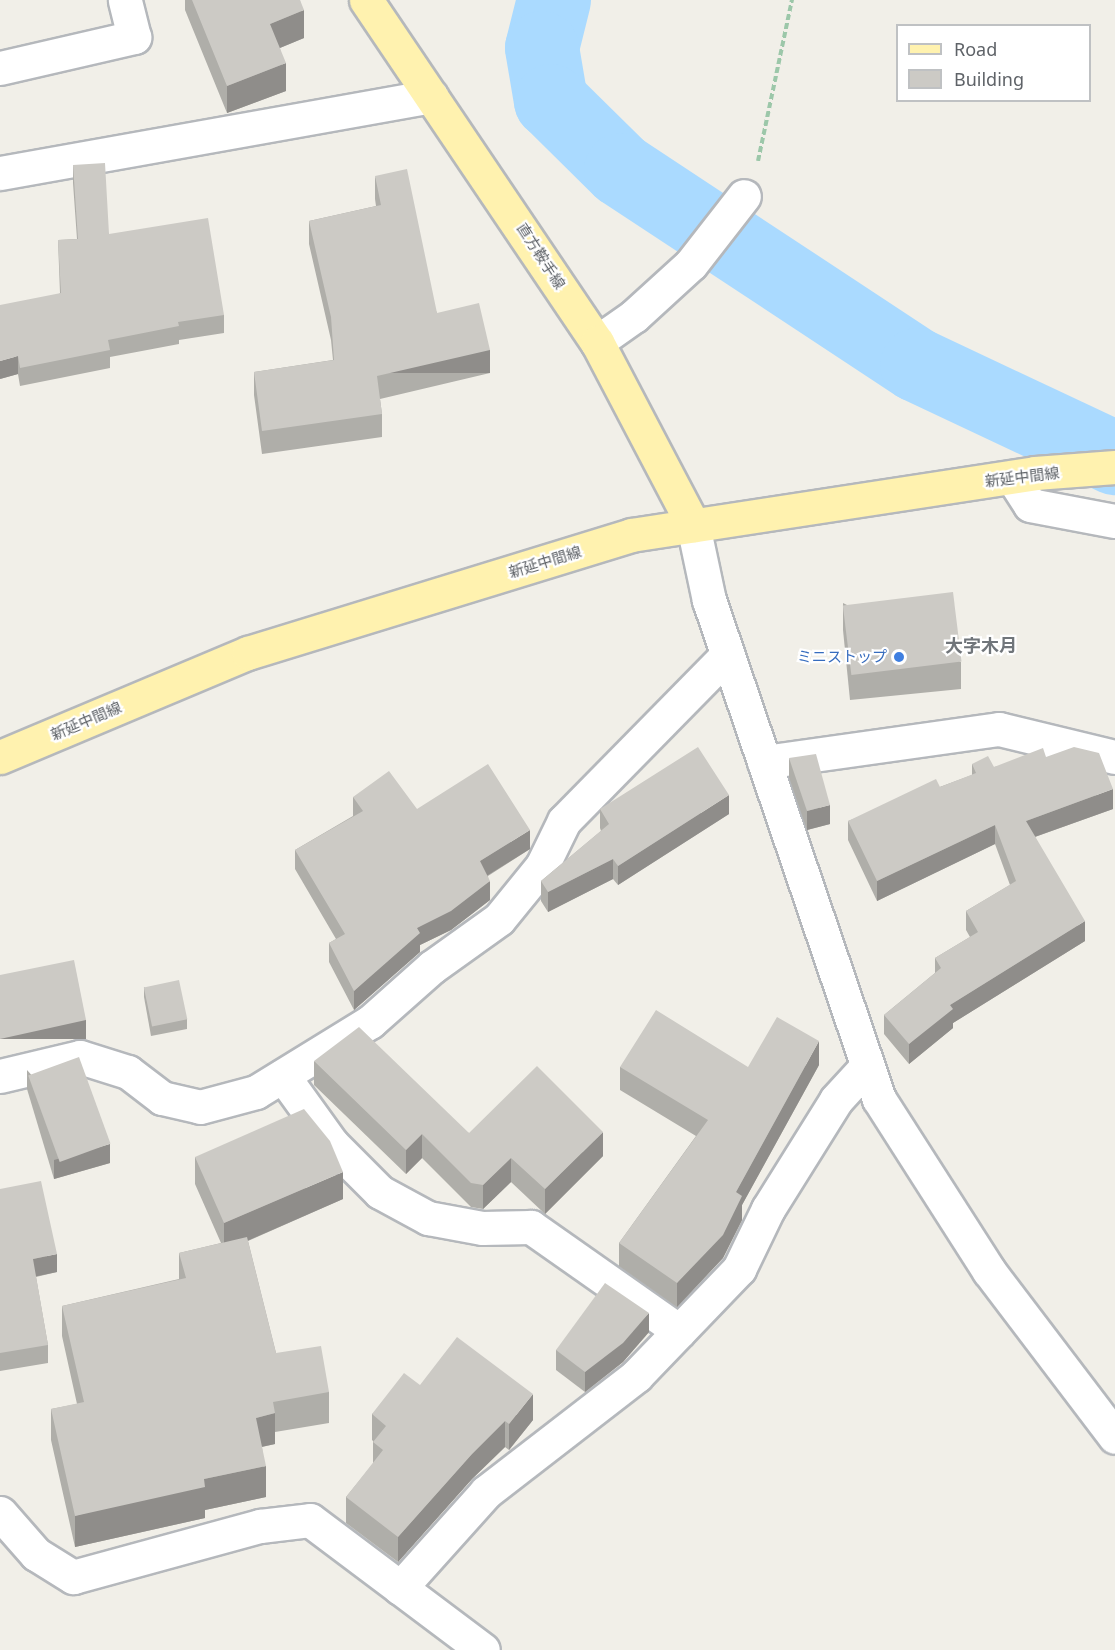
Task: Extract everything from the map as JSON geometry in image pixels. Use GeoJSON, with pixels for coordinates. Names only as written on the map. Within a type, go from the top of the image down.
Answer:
{"type":"FeatureCollection","features":[{"type":"Feature","properties":{"kind":"main road","name":"直方鞍手線"},"geometry":{"type":"LineString","coordinates":[[366,0],[597,342],[693,525]]}},
{"type":"Feature","properties":{"kind":"main road","name":"新延中間線"},"geometry":{"type":"LineString","coordinates":[[0,757],[248,653],[631,535],[1024,475],[1115,466]]}},
{"type":"Feature","properties":{"kind":"street"},"geometry":{"type":"LineString","coordinates":[[0,68],[134,37],[125,0]]}},
{"type":"Feature","properties":{"kind":"street"},"geometry":{"type":"LineString","coordinates":[[0,173],[431,96]]}},
{"type":"Feature","properties":{"kind":"street"},"geometry":{"type":"LineString","coordinates":[[597,342],[634,316],[691,264],[744,196]]}},
{"type":"Feature","properties":{"kind":"street"},"geometry":{"type":"LineString","coordinates":[[1024,475],[1030,505],[1115,521]]}},
{"type":"Feature","properties":{"kind":"street"},"geometry":{"type":"LineString","coordinates":[[693,525],[727,655],[879,1100],[989,1271],[1115,1437]]}},
{"type":"Feature","properties":{"kind":"street"},"geometry":{"type":"LineString","coordinates":[[0,1076],[80,1057],[128,1072],[162,1098],[200,1107],[256,1092],[370,1022],[432,967],[499,919],[542,866],[564,821],[727,655]]}},
{"type":"Feature","properties":{"kind":"street"},"geometry":{"type":"LineString","coordinates":[[764,762],[999,729],[1115,757]]}},
{"type":"Feature","properties":{"kind":"street"},"geometry":{"type":"LineString","coordinates":[[400,1588],[486,1492],[636,1376],[739,1269],[768,1209],[836,1100],[867,1066]]}},
{"type":"Feature","properties":{"kind":"street"},"geometry":{"type":"LineString","coordinates":[[283,1076],[332,1144],[380,1192],[428,1218],[482,1228],[531,1227],[679,1332]]}},
{"type":"Feature","properties":{"kind":"street"},"geometry":{"type":"LineString","coordinates":[[0,1513],[36,1554],[73,1577],[260,1526],[310,1520],[483,1650]]}},
{"type":"Feature","properties":{"kind":"path"},"geometry":{"type":"LineString","coordinates":[[744,196],[756,171],[792,0]]}},
{"type":"Feature","properties":{"kind":"building"},"geometry":{"type":"Polygon","coordinates":[[[192,0],[300,0],[304,10],[270,24],[286,63],[227,86],[192,0]]]}},
{"type":"Feature","properties":{"kind":"building"},"geometry":{"type":"Polygon","coordinates":[[[105,163],[109,234],[208,218],[224,315],[178,322],[179,326],[108,340],[110,350],[20,368],[18,356],[0,361],[0,305],[61,293],[58,240],[78,239],[73,165],[105,163]]]}},
{"type":"Feature","properties":{"kind":"building"},"geometry":{"type":"Polygon","coordinates":[[[407,169],[437,313],[479,303],[490,350],[377,376],[382,414],[262,431],[254,372],[334,360],[331,317],[309,221],[381,205],[375,176],[407,169]]]}},
{"type":"Feature","properties":{"kind":"building"},"geometry":{"type":"Polygon","coordinates":[[[953,592],[962,661],[851,675],[843,606],[953,592]]]}},
{"type":"Feature","properties":{"kind":"building"},"geometry":{"type":"Polygon","coordinates":[[[698,747],[729,795],[618,866],[613,859],[548,892],[541,881],[609,824],[600,809],[698,747]]]}},
{"type":"Feature","properties":{"kind":"building"},"geometry":{"type":"Polygon","coordinates":[[[1074,747],[1099,753],[1113,789],[1026,821],[1085,921],[950,1005],[953,1009],[909,1044],[884,1015],[941,968],[935,958],[978,932],[966,911],[1016,881],[995,825],[877,881],[848,821],[936,779],[940,787],[976,773],[972,764],[988,756],[994,767],[1043,748],[1046,757],[1074,747]]]}},
{"type":"Feature","properties":{"kind":"building"},"geometry":{"type":"Polygon","coordinates":[[[816,754],[830,805],[807,811],[789,758],[816,754]]]}},
{"type":"Feature","properties":{"kind":"building"},"geometry":{"type":"Polygon","coordinates":[[[488,764],[530,830],[480,861],[490,881],[451,911],[417,928],[420,933],[354,991],[329,943],[345,934],[295,850],[363,811],[353,797],[389,771],[417,809],[488,764]]]}},
{"type":"Feature","properties":{"kind":"building"},"geometry":{"type":"Polygon","coordinates":[[[74,960],[86,1020],[0,1039],[0,975],[74,960]]]}},
{"type":"Feature","properties":{"kind":"building"},"geometry":{"type":"Polygon","coordinates":[[[179,980],[187,1019],[152,1027],[144,987],[179,980]]]}},
{"type":"Feature","properties":{"kind":"building"},"geometry":{"type":"Polygon","coordinates":[[[656,1010],[748,1067],[777,1017],[819,1041],[736,1192],[742,1196],[723,1235],[677,1283],[619,1243],[708,1120],[620,1067],[656,1010]]]}},
{"type":"Feature","properties":{"kind":"building"},"geometry":{"type":"Polygon","coordinates":[[[359,1027],[469,1133],[537,1066],[603,1132],[545,1189],[511,1158],[483,1185],[471,1183],[422,1134],[406,1150],[314,1061],[359,1027]]]}},
{"type":"Feature","properties":{"kind":"building"},"geometry":{"type":"Polygon","coordinates":[[[79,1057],[110,1143],[60,1162],[28,1075],[79,1057]]]}},
{"type":"Feature","properties":{"kind":"building"},"geometry":{"type":"Polygon","coordinates":[[[304,1109],[330,1141],[343,1172],[224,1223],[195,1157],[304,1109]]]}},
{"type":"Feature","properties":{"kind":"building"},"geometry":{"type":"Polygon","coordinates":[[[41,1181],[57,1254],[33,1259],[48,1345],[0,1353],[0,1189],[41,1181]]]}},
{"type":"Feature","properties":{"kind":"building"},"geometry":{"type":"Polygon","coordinates":[[[247,1237],[276,1353],[321,1346],[329,1392],[273,1402],[275,1413],[256,1418],[266,1466],[204,1479],[205,1487],[75,1516],[51,1409],[84,1402],[62,1306],[186,1278],[179,1253],[247,1237]]]}},
{"type":"Feature","properties":{"kind":"building"},"geometry":{"type":"Polygon","coordinates":[[[605,1283],[649,1313],[623,1343],[585,1372],[556,1350],[605,1283]]]}},
{"type":"Feature","properties":{"kind":"building"},"geometry":{"type":"Polygon","coordinates":[[[457,1337],[533,1394],[509,1424],[505,1421],[472,1454],[398,1537],[346,1497],[383,1450],[373,1442],[386,1426],[372,1414],[404,1373],[420,1385],[457,1337]]]}},
{"type":"Feature","properties":{"kind":"waterway"},"geometry":{"type":"LineString","coordinates":[[554,0],[542,48],[551,101],[621,170],[917,365],[1115,458]]}},
{"type":"Feature","properties":{"kind":"place","name":"ミニストップ"},"geometry":{"type":"Point","coordinates":[899,657]}},
{"type":"Feature","properties":{"kind":"district","name":"大字木月"},"geometry":{"type":"Point","coordinates":[981,645]}}]}
